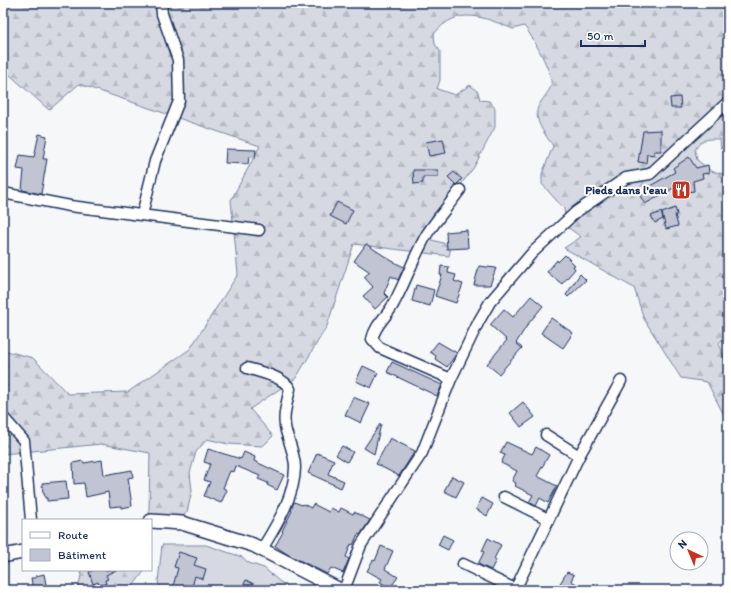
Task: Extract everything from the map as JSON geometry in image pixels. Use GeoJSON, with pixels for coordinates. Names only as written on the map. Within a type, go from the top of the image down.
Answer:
{"type":"FeatureCollection","features":[{"type":"Feature","properties":{"kind":"main road"},"geometry":{"type":"LineString","coordinates":[[152,521],[182,523],[253,545],[294,565],[332,588]]}},
{"type":"Feature","properties":{"kind":"main road"},"geometry":{"type":"LineString","coordinates":[[3,556],[22,552]]}},
{"type":"Feature","properties":{"kind":"street"},"geometry":{"type":"LineString","coordinates":[[142,215],[155,161],[179,101],[178,60],[162,14],[161,3]]}},
{"type":"Feature","properties":{"kind":"street"},"geometry":{"type":"LineString","coordinates":[[344,590],[361,545],[422,453],[451,379],[479,321],[490,302],[532,254],[576,212],[626,178],[650,174],[728,102]]}},
{"type":"Feature","properties":{"kind":"street"},"geometry":{"type":"LineString","coordinates":[[451,379],[380,348],[372,339],[375,329],[390,311],[404,285],[413,262],[427,234],[460,190]]}},
{"type":"Feature","properties":{"kind":"street"},"geometry":{"type":"LineString","coordinates":[[3,193],[70,206],[259,230]]}},
{"type":"Feature","properties":{"kind":"street"},"geometry":{"type":"LineString","coordinates":[[247,368],[288,383],[290,389],[284,413],[285,429],[296,466],[294,482],[281,518],[262,549]]}},
{"type":"Feature","properties":{"kind":"street"},"geometry":{"type":"LineString","coordinates":[[463,564],[516,590],[548,519],[579,456],[621,381]]}},
{"type":"Feature","properties":{"kind":"street"},"geometry":{"type":"LineString","coordinates":[[3,417],[24,441],[31,519]]}},
{"type":"Feature","properties":{"kind":"street"},"geometry":{"type":"LineString","coordinates":[[546,435],[579,456]]}},
{"type":"Feature","properties":{"kind":"street"},"geometry":{"type":"LineString","coordinates":[[504,497],[548,519]]}},
{"type":"Feature","properties":{"kind":"green space"},"geometry":{"type":"Polygon","coordinates":[[[3,3],[728,3],[728,137],[721,149],[720,139],[712,139],[703,141],[695,150],[697,160],[711,171],[728,175],[728,334],[719,343],[728,368],[728,423],[707,382],[681,378],[644,319],[634,288],[564,248],[581,237],[566,226],[564,209],[542,184],[542,174],[553,146],[540,126],[537,117],[538,106],[551,86],[549,73],[542,55],[524,26],[513,29],[492,21],[471,16],[452,19],[434,34],[435,44],[440,51],[440,80],[437,89],[455,95],[470,85],[478,92],[480,100],[489,101],[495,108],[495,127],[474,167],[444,207],[443,222],[425,238],[451,247],[449,256],[354,244],[327,326],[296,378],[250,409],[273,436],[263,446],[228,444],[207,439],[196,452],[190,473],[192,491],[187,512],[181,518],[151,517],[149,512],[150,453],[101,444],[3,454],[3,350],[33,358],[68,394],[128,392],[190,349],[238,274],[231,200],[260,146],[79,84],[49,110],[10,75],[3,75],[3,3]]]}},
{"type":"Feature","properties":{"kind":"green space"},"geometry":{"type":"Polygon","coordinates":[[[162,545],[206,545],[242,557],[249,563],[264,568],[279,581],[293,590],[161,590],[158,582],[162,545]]]}},
{"type":"Feature","properties":{"kind":"green space"},"geometry":{"type":"Polygon","coordinates":[[[82,571],[144,571],[133,586],[123,590],[78,590],[82,571]]]}},
{"type":"Feature","properties":{"kind":"building"},"geometry":{"type":"Polygon","coordinates":[[[680,97],[681,108],[671,108],[670,98],[680,97]]]}},
{"type":"Feature","properties":{"kind":"building"},"geometry":{"type":"Polygon","coordinates":[[[661,130],[661,151],[654,151],[654,155],[647,154],[646,163],[638,162],[643,131],[661,130]]]}},
{"type":"Feature","properties":{"kind":"building"},"geometry":{"type":"Polygon","coordinates":[[[39,134],[47,136],[43,159],[47,159],[41,194],[22,190],[24,170],[17,169],[20,155],[34,157],[39,134]]]}},
{"type":"Feature","properties":{"kind":"building"},"geometry":{"type":"Polygon","coordinates":[[[443,139],[446,153],[429,156],[426,142],[443,139]]]}},
{"type":"Feature","properties":{"kind":"building"},"geometry":{"type":"Polygon","coordinates":[[[226,149],[256,150],[255,158],[249,157],[248,164],[225,163],[226,149]]]}},
{"type":"Feature","properties":{"kind":"building"},"geometry":{"type":"Polygon","coordinates":[[[689,157],[696,168],[708,165],[709,173],[702,174],[703,178],[693,181],[694,191],[687,192],[686,181],[645,204],[640,196],[650,191],[648,187],[675,172],[673,168],[689,157]]]}},
{"type":"Feature","properties":{"kind":"building"},"geometry":{"type":"Polygon","coordinates":[[[413,170],[438,170],[438,177],[423,177],[423,183],[414,184],[413,170]]]}},
{"type":"Feature","properties":{"kind":"building"},"geometry":{"type":"Polygon","coordinates":[[[454,172],[462,179],[456,185],[448,177],[454,172]]]}},
{"type":"Feature","properties":{"kind":"building"},"geometry":{"type":"Polygon","coordinates":[[[337,202],[353,210],[346,224],[330,216],[337,202]]]}},
{"type":"Feature","properties":{"kind":"building"},"geometry":{"type":"Polygon","coordinates":[[[675,208],[678,226],[666,229],[662,213],[675,208]]]}},
{"type":"Feature","properties":{"kind":"building"},"geometry":{"type":"Polygon","coordinates":[[[661,212],[663,219],[655,223],[651,216],[661,212]]]}},
{"type":"Feature","properties":{"kind":"building"},"geometry":{"type":"Polygon","coordinates":[[[467,230],[468,248],[447,249],[446,232],[467,230]]]}},
{"type":"Feature","properties":{"kind":"building"},"geometry":{"type":"Polygon","coordinates":[[[366,244],[404,267],[398,280],[391,276],[384,293],[388,297],[375,309],[363,296],[373,287],[364,277],[370,272],[354,261],[366,244]]]}},
{"type":"Feature","properties":{"kind":"building"},"geometry":{"type":"Polygon","coordinates":[[[565,255],[575,265],[573,266],[575,269],[562,284],[547,272],[557,260],[558,262],[565,255]]]}},
{"type":"Feature","properties":{"kind":"building"},"geometry":{"type":"Polygon","coordinates":[[[441,266],[449,267],[448,273],[456,275],[454,281],[463,284],[456,303],[435,296],[442,275],[440,275],[441,266]]]}},
{"type":"Feature","properties":{"kind":"building"},"geometry":{"type":"Polygon","coordinates":[[[479,266],[496,268],[490,285],[474,285],[479,266]]]}},
{"type":"Feature","properties":{"kind":"building"},"geometry":{"type":"Polygon","coordinates":[[[580,274],[586,280],[568,297],[566,295],[580,274]]]}},
{"type":"Feature","properties":{"kind":"building"},"geometry":{"type":"Polygon","coordinates":[[[416,285],[434,290],[430,306],[412,301],[416,285]]]}},
{"type":"Feature","properties":{"kind":"building"},"geometry":{"type":"Polygon","coordinates":[[[531,296],[543,306],[528,324],[516,343],[522,348],[499,374],[487,364],[507,340],[490,325],[504,309],[513,317],[531,296]]]}},
{"type":"Feature","properties":{"kind":"building"},"geometry":{"type":"Polygon","coordinates":[[[551,318],[573,333],[563,348],[541,333],[551,318]]]}},
{"type":"Feature","properties":{"kind":"building"},"geometry":{"type":"Polygon","coordinates":[[[438,342],[457,353],[447,367],[435,359],[436,356],[430,352],[438,342]]]}},
{"type":"Feature","properties":{"kind":"building"},"geometry":{"type":"Polygon","coordinates":[[[392,362],[442,385],[437,396],[387,372],[392,362]]]}},
{"type":"Feature","properties":{"kind":"building"},"geometry":{"type":"Polygon","coordinates":[[[363,366],[378,373],[371,388],[356,381],[363,366]]]}},
{"type":"Feature","properties":{"kind":"building"},"geometry":{"type":"Polygon","coordinates":[[[353,397],[370,404],[361,423],[345,415],[353,397]]]}},
{"type":"Feature","properties":{"kind":"building"},"geometry":{"type":"Polygon","coordinates":[[[523,402],[535,417],[521,427],[510,413],[523,402]]]}},
{"type":"Feature","properties":{"kind":"building"},"geometry":{"type":"Polygon","coordinates":[[[381,424],[374,454],[364,448],[381,424]]]}},
{"type":"Feature","properties":{"kind":"building"},"geometry":{"type":"Polygon","coordinates":[[[390,438],[415,451],[399,476],[376,464],[390,438]]]}},
{"type":"Feature","properties":{"kind":"building"},"geometry":{"type":"Polygon","coordinates":[[[506,442],[532,454],[536,447],[549,455],[537,476],[557,486],[548,503],[540,498],[536,506],[529,502],[533,495],[515,486],[516,483],[512,481],[517,471],[501,463],[505,455],[500,453],[506,442]]]}},
{"type":"Feature","properties":{"kind":"building"},"geometry":{"type":"Polygon","coordinates":[[[342,446],[353,452],[347,462],[336,455],[342,446]]]}},
{"type":"Feature","properties":{"kind":"building"},"geometry":{"type":"Polygon","coordinates":[[[208,449],[241,459],[244,452],[255,457],[254,461],[284,475],[277,490],[267,485],[268,483],[258,479],[260,476],[236,466],[234,472],[230,471],[223,488],[227,490],[221,503],[204,496],[210,482],[204,480],[210,464],[204,462],[208,449]]]}},
{"type":"Feature","properties":{"kind":"building"},"geometry":{"type":"Polygon","coordinates":[[[317,453],[334,460],[328,474],[344,481],[341,488],[308,473],[317,453]]]}},
{"type":"Feature","properties":{"kind":"building"},"geometry":{"type":"Polygon","coordinates":[[[102,460],[104,475],[132,470],[133,477],[128,478],[132,506],[121,508],[121,506],[110,507],[108,492],[86,497],[84,483],[74,484],[73,463],[102,460]]]}},
{"type":"Feature","properties":{"kind":"building"},"geometry":{"type":"Polygon","coordinates":[[[452,476],[464,482],[456,497],[444,491],[452,476]]]}},
{"type":"Feature","properties":{"kind":"building"},"geometry":{"type":"Polygon","coordinates":[[[66,481],[68,499],[47,501],[47,498],[45,498],[43,493],[42,483],[66,481]]]}},
{"type":"Feature","properties":{"kind":"building"},"geometry":{"type":"Polygon","coordinates":[[[482,498],[493,504],[487,516],[476,509],[482,498]]]}},
{"type":"Feature","properties":{"kind":"building"},"geometry":{"type":"Polygon","coordinates":[[[294,502],[311,508],[313,504],[329,512],[331,508],[339,512],[341,508],[353,514],[354,512],[370,520],[360,535],[358,534],[353,545],[351,544],[346,557],[349,559],[343,573],[331,568],[327,574],[287,554],[275,546],[283,532],[282,531],[292,511],[294,502]]]}},
{"type":"Feature","properties":{"kind":"building"},"geometry":{"type":"Polygon","coordinates":[[[443,535],[453,540],[448,550],[438,545],[443,535]]]}},
{"type":"Feature","properties":{"kind":"building"},"geometry":{"type":"Polygon","coordinates":[[[488,538],[501,545],[494,559],[496,560],[491,570],[478,564],[484,552],[482,551],[488,538]]]}},
{"type":"Feature","properties":{"kind":"building"},"geometry":{"type":"Polygon","coordinates":[[[381,546],[393,551],[385,569],[398,577],[390,588],[380,582],[382,579],[367,571],[373,560],[375,561],[381,546]]]}},
{"type":"Feature","properties":{"kind":"building"},"geometry":{"type":"Polygon","coordinates":[[[179,552],[197,558],[194,565],[206,569],[203,579],[195,576],[191,590],[172,590],[178,568],[174,567],[179,552]]]}},
{"type":"Feature","properties":{"kind":"building"},"geometry":{"type":"Polygon","coordinates":[[[114,571],[106,575],[108,579],[105,580],[106,584],[99,585],[98,582],[93,584],[89,572],[114,571]]]}},
{"type":"Feature","properties":{"kind":"building"},"geometry":{"type":"Polygon","coordinates":[[[567,572],[574,575],[571,581],[588,590],[556,590],[567,572]]]}},
{"type":"Feature","properties":{"kind":"building"},"geometry":{"type":"Polygon","coordinates":[[[44,574],[47,590],[33,590],[31,578],[36,578],[36,576],[44,574]]]}},
{"type":"Feature","properties":{"kind":"building"},"geometry":{"type":"Polygon","coordinates":[[[246,580],[265,590],[241,590],[246,580]]]}},
{"type":"Feature","properties":{"kind":"place","name":"Pieds dans l'eau"},"geometry":{"type":"Point","coordinates":[681,190]}}]}
